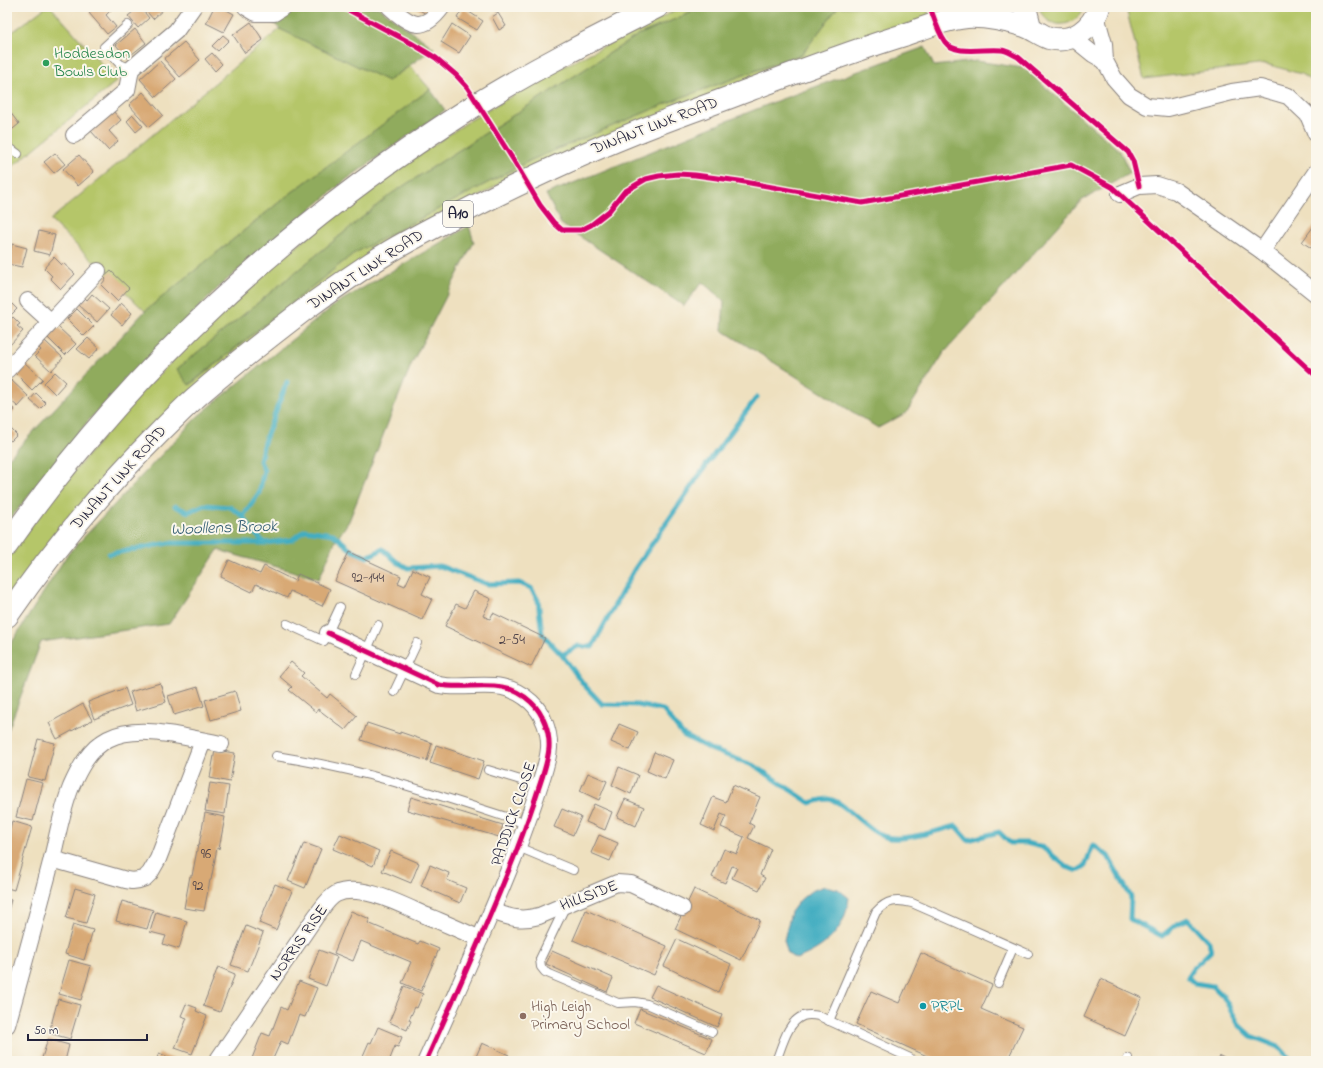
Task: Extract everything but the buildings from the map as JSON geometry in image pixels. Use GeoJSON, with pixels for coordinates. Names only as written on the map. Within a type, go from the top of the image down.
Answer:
{"type":"FeatureCollection","features":[{"type":"Feature","properties":{"kind":"main road"},"geometry":{"type":"LineString","coordinates":[[7,545],[59,473],[155,364],[235,287],[295,234],[342,197],[404,152],[469,110],[524,76],[657,7]]}},
{"type":"Feature","properties":{"kind":"main road"},"geometry":{"type":"LineString","coordinates":[[1072,37],[1082,33],[1090,26],[1098,12]]}},
{"type":"Feature","properties":{"kind":"main road","name":"DINANT LINK ROAD"},"geometry":{"type":"LineString","coordinates":[[7,616],[36,575],[91,506],[137,454],[194,398],[284,325],[334,288],[384,255],[513,186],[634,133],[814,66],[946,21],[969,17],[994,20],[1028,17],[1047,37],[1059,39],[1072,37]]}},
{"type":"Feature","properties":{"kind":"street"},"geometry":{"type":"LineString","coordinates":[[74,135],[127,90],[131,69],[176,31],[193,7]]}},
{"type":"Feature","properties":{"kind":"street"},"geometry":{"type":"LineString","coordinates":[[246,7],[256,13],[274,13],[283,7]]}},
{"type":"Feature","properties":{"kind":"street"},"geometry":{"type":"LineString","coordinates":[[390,7],[404,19],[413,23],[422,24],[435,17],[442,7]]}},
{"type":"Feature","properties":{"kind":"street"},"geometry":{"type":"LineString","coordinates":[[1098,12],[1104,44],[1105,61],[1114,78],[1129,95],[1146,106],[1168,108],[1232,92],[1260,88],[1288,96],[1308,115],[1316,134]]}},
{"type":"Feature","properties":{"kind":"street"},"geometry":{"type":"LineString","coordinates":[[1072,37],[1093,54],[1105,61]]}},
{"type":"Feature","properties":{"kind":"street"},"geometry":{"type":"LineString","coordinates":[[1262,251],[1316,172]]}},
{"type":"Feature","properties":{"kind":"street"},"geometry":{"type":"LineString","coordinates":[[1120,194],[1139,186],[1157,185],[1176,190],[1315,290]]}},
{"type":"Feature","properties":{"kind":"street"},"geometry":{"type":"LineString","coordinates":[[7,370],[98,271]]}},
{"type":"Feature","properties":{"kind":"street"},"geometry":{"type":"LineString","coordinates":[[28,301],[51,322]]}},
{"type":"Feature","properties":{"kind":"street","name":"PADDICK CLOSE"},"geometry":{"type":"LineString","coordinates":[[328,633],[439,685],[485,684],[513,689],[532,703],[543,719],[548,736],[549,749],[540,786],[527,824],[492,911],[426,1061]]}},
{"type":"Feature","properties":{"kind":"street"},"geometry":{"type":"LineString","coordinates":[[7,1025],[71,788],[84,761],[100,744],[108,739],[118,735],[134,732],[157,732],[221,744]]}},
{"type":"Feature","properties":{"kind":"street"},"geometry":{"type":"LineString","coordinates":[[52,859],[126,880],[139,880],[145,878],[156,863],[203,741]]}},
{"type":"Feature","properties":{"kind":"street","name":"HILLSIDE"},"geometry":{"type":"LineString","coordinates":[[492,911],[505,916],[524,919],[539,916],[617,883],[631,884],[682,908]]}},
{"type":"Feature","properties":{"kind":"street","name":"NORRIS RISE"},"geometry":{"type":"LineString","coordinates":[[217,1061],[316,916],[327,902],[336,894],[347,891],[370,893],[480,938]]}},
{"type":"Feature","properties":{"kind":"lane"},"geometry":{"type":"LineString","coordinates":[[128,24],[104,47],[120,64],[131,69]]}},
{"type":"Feature","properties":{"kind":"lane"},"geometry":{"type":"LineString","coordinates":[[7,146],[18,154]]}},
{"type":"Feature","properties":{"kind":"lane"},"geometry":{"type":"LineString","coordinates":[[287,624],[324,641],[340,607]]}},
{"type":"Feature","properties":{"kind":"lane"},"geometry":{"type":"LineString","coordinates":[[356,674],[378,625]]}},
{"type":"Feature","properties":{"kind":"lane"},"geometry":{"type":"LineString","coordinates":[[394,692],[417,643]]}},
{"type":"Feature","properties":{"kind":"lane"},"geometry":{"type":"LineString","coordinates":[[276,756],[334,766],[370,775],[417,788],[527,824]]}},
{"type":"Feature","properties":{"kind":"lane"},"geometry":{"type":"LineString","coordinates":[[488,770],[540,786]]}},
{"type":"Feature","properties":{"kind":"lane"},"geometry":{"type":"LineString","coordinates":[[518,847],[573,870]]}},
{"type":"Feature","properties":{"kind":"lane"},"geometry":{"type":"LineString","coordinates":[[829,1021],[876,912],[883,905],[898,901],[912,903],[1028,954]]}},
{"type":"Feature","properties":{"kind":"lane"},"geometry":{"type":"LineString","coordinates":[[566,904],[540,959],[543,969],[549,974],[618,1003],[635,1002],[646,1004],[712,1032]]}},
{"type":"Feature","properties":{"kind":"lane"},"geometry":{"type":"LineString","coordinates":[[998,983],[1013,948]]}},
{"type":"Feature","properties":{"kind":"lane"},"geometry":{"type":"LineString","coordinates":[[776,1061],[789,1029],[803,1016],[811,1015],[819,1016],[910,1058]]}},
{"type":"Feature","properties":{"kind":"green space","name":"Hoddesdon Bowls Club"},"geometry":{"type":"Polygon","coordinates":[[[46,7],[51,7],[117,81],[7,171],[7,36],[46,7]]]}},
{"type":"Feature","properties":{"kind":"green space"},"geometry":{"type":"Polygon","coordinates":[[[256,7],[378,7],[434,48],[388,81],[280,29],[256,7]]]}},
{"type":"Feature","properties":{"kind":"green space"},"geometry":{"type":"Polygon","coordinates":[[[682,7],[704,7],[638,35],[391,194],[177,369],[190,385],[353,254],[531,160],[677,99],[802,54],[838,7],[926,7],[930,17],[505,180],[233,353],[7,602],[7,561],[44,507],[137,397],[209,324],[291,251],[373,186],[469,121],[557,70],[682,7]]]}},
{"type":"Feature","properties":{"kind":"green space"},"geometry":{"type":"Polygon","coordinates":[[[704,7],[838,7],[802,54],[677,99],[531,160],[353,254],[189,385],[177,369],[391,194],[638,35],[704,7]]]}},
{"type":"Feature","properties":{"kind":"green space"},"geometry":{"type":"Polygon","coordinates":[[[1039,7],[1085,7],[1075,20],[1061,24],[1048,20],[1043,15],[1039,7]]]}},
{"type":"Feature","properties":{"kind":"green space"},"geometry":{"type":"Polygon","coordinates":[[[1316,7],[1316,84],[1301,74],[1266,64],[1144,79],[1126,8],[1316,7]]]}},
{"type":"Feature","properties":{"kind":"green space"},"geometry":{"type":"Polygon","coordinates":[[[280,29],[388,81],[410,66],[430,89],[283,199],[145,311],[50,220],[280,29]]]}},
{"type":"Feature","properties":{"kind":"green space"},"geometry":{"type":"Polygon","coordinates":[[[925,47],[934,66],[976,61],[1023,68],[1120,151],[1130,173],[1081,201],[944,353],[906,413],[878,428],[722,330],[724,301],[702,282],[684,306],[561,224],[546,194],[779,100],[925,47]]]}},
{"type":"Feature","properties":{"kind":"green space"},"geometry":{"type":"Polygon","coordinates":[[[430,89],[445,110],[347,179],[221,285],[89,420],[7,523],[7,460],[145,311],[283,199],[430,89]]]}},
{"type":"Feature","properties":{"kind":"green space"},"geometry":{"type":"Polygon","coordinates":[[[469,226],[474,242],[411,365],[349,521],[335,542],[319,579],[218,550],[169,624],[41,642],[7,733],[7,650],[67,555],[197,417],[337,303],[469,226]]]}},
{"type":"Feature","properties":{"kind":"water"},"geometry":{"type":"Polygon","coordinates":[[[825,886],[838,889],[849,898],[847,909],[838,928],[825,943],[807,955],[796,959],[788,954],[784,940],[791,912],[800,900],[811,891],[825,886]]]}},
{"type":"Feature","properties":{"kind":"waterway"},"geometry":{"type":"LineString","coordinates":[[243,516],[259,493],[264,470],[260,461],[264,442],[287,382]]}},
{"type":"Feature","properties":{"kind":"waterway"},"geometry":{"type":"LineString","coordinates":[[562,655],[578,646],[592,647],[634,570],[707,464],[757,397]]}},
{"type":"Feature","properties":{"kind":"waterway"},"geometry":{"type":"LineString","coordinates":[[175,506],[188,512],[204,505],[230,507],[243,516],[253,532],[265,543]]}},
{"type":"Feature","properties":{"kind":"waterway","name":"Woollens Brook"},"geometry":{"type":"LineString","coordinates":[[109,554],[169,543],[265,543],[292,540],[305,530],[333,534],[353,551],[367,557],[383,549],[397,562],[408,568],[440,566],[487,584],[519,583],[531,588],[538,600],[542,634],[562,655],[585,686],[602,704],[637,705],[663,710],[683,735],[710,749],[755,766],[810,803],[826,799],[834,801],[848,810],[870,829],[886,837],[911,837],[956,826],[968,840],[999,832],[1010,843],[1026,843],[1042,847],[1067,867],[1077,871],[1085,866],[1093,845],[1108,856],[1131,897],[1130,919],[1162,936],[1177,924],[1188,919],[1209,942],[1211,951],[1192,969],[1188,977],[1194,983],[1213,986],[1223,996],[1240,1026],[1251,1036],[1279,1047],[1292,1061]]}},
{"type":"Feature","properties":{"kind":"cycle path"},"geometry":{"type":"LineString","coordinates":[[343,7],[436,58],[456,75],[467,87],[540,205],[554,223],[562,230],[581,230],[591,225],[609,211],[624,192],[646,179],[659,176],[678,174],[695,175],[739,181],[862,203],[1071,165],[1112,187],[1316,376]]}},
{"type":"Feature","properties":{"kind":"cycle path"},"geometry":{"type":"LineString","coordinates":[[930,7],[940,34],[945,42],[950,46],[963,50],[1003,50],[1018,57],[1128,152],[1133,161],[1139,186]]}},
{"type":"Feature","properties":{"kind":"cycle path"},"geometry":{"type":"LineString","coordinates":[[328,633],[439,685],[498,686],[509,689],[520,694],[535,706],[547,729],[549,742],[548,758],[525,828],[461,983],[426,1061]]}},
{"type":"Feature","properties":{"kind":"place","name":"Hoddesdon Bowls Club"},"geometry":{"type":"Point","coordinates":[46,63]}},
{"type":"Feature","properties":{"kind":"place","name":"PRPL"},"geometry":{"type":"Point","coordinates":[923,1006]}},
{"type":"Feature","properties":{"kind":"place","name":"High Leigh Primary School"},"geometry":{"type":"Point","coordinates":[523,1016]}}]}
